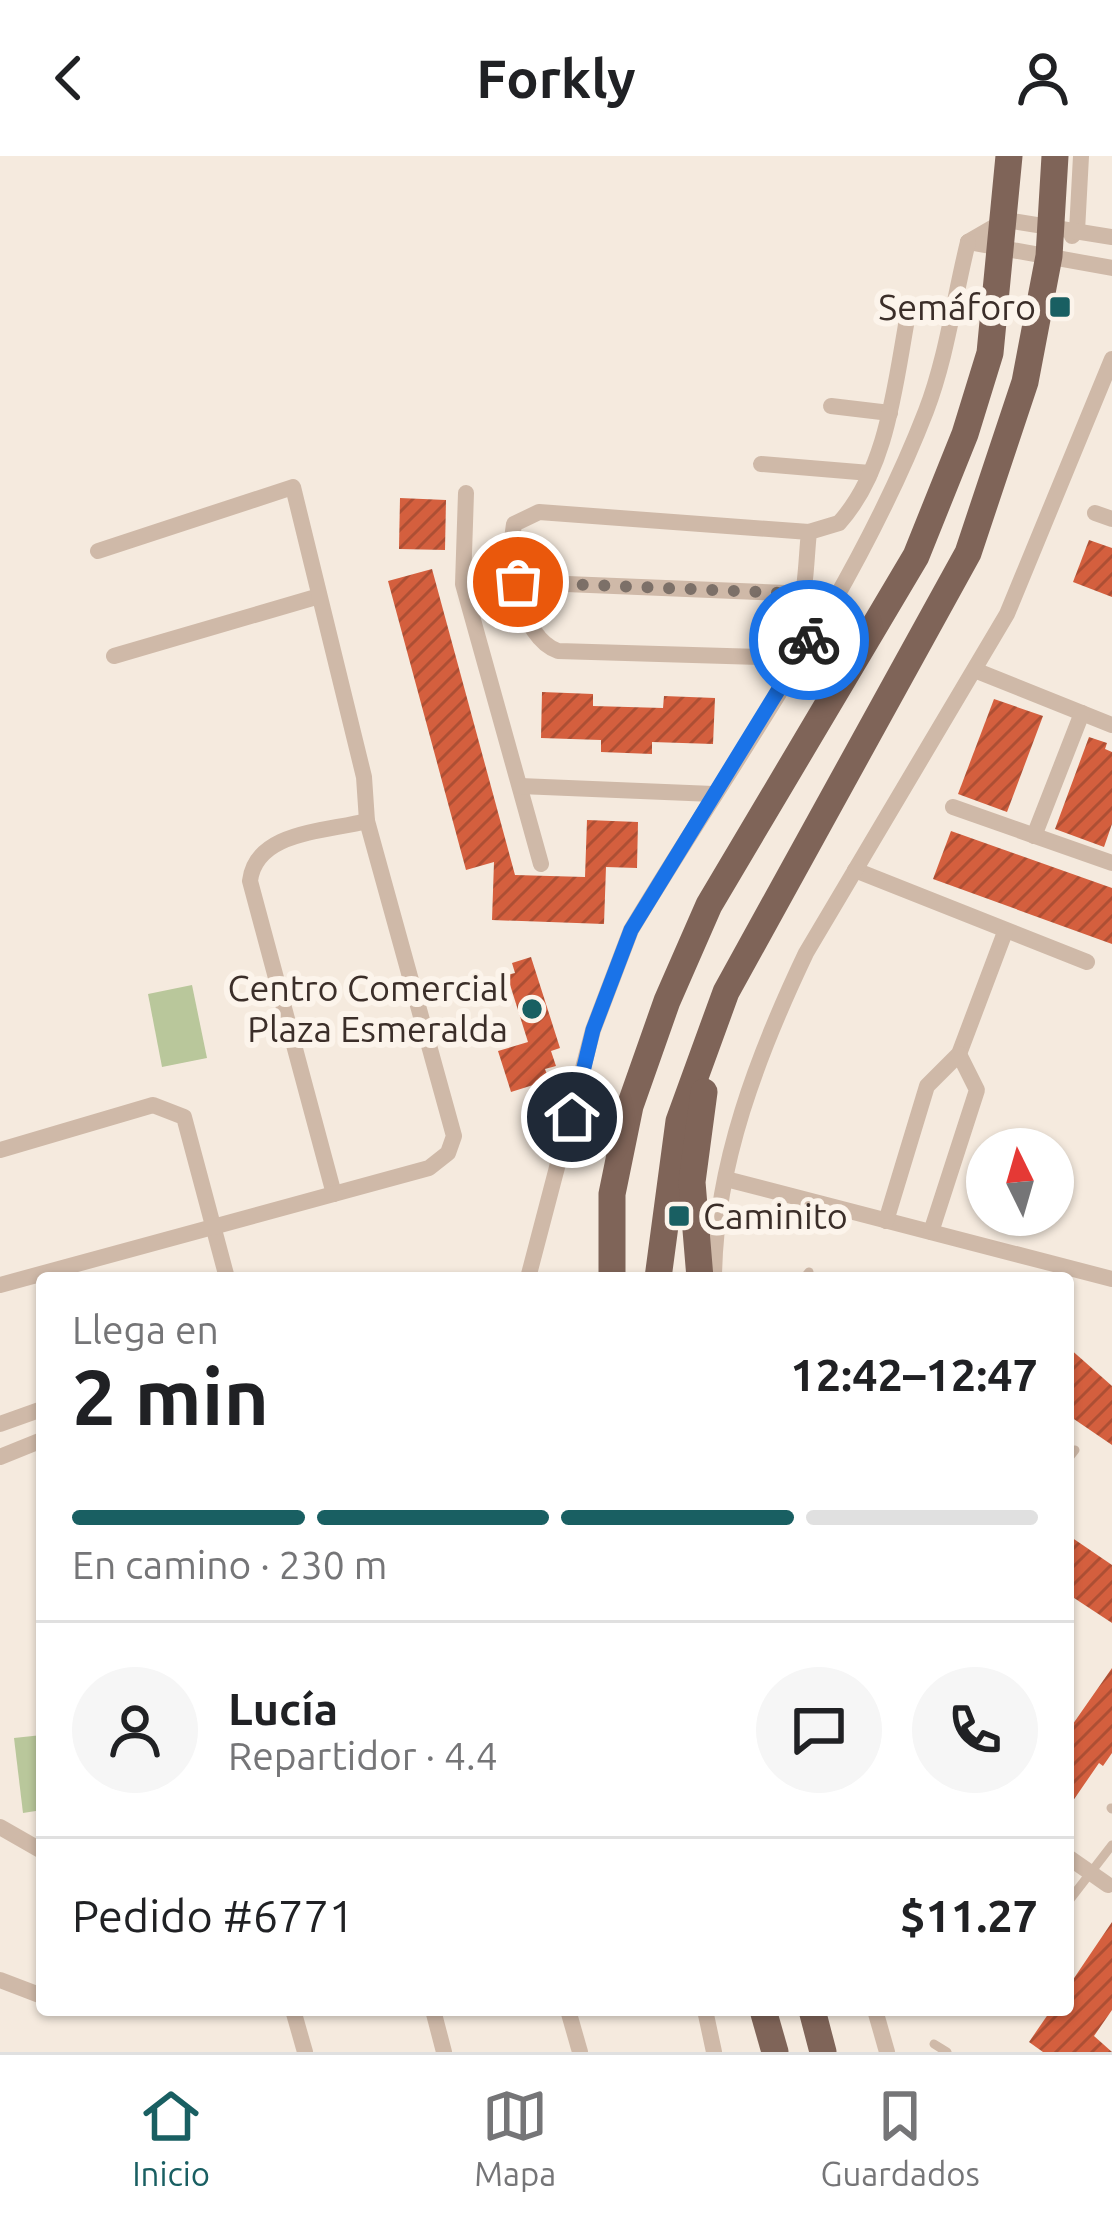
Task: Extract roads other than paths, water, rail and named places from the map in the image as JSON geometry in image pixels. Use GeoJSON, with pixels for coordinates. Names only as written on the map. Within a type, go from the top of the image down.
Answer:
{"type":"FeatureCollection","features":[{"type":"Feature","properties":{"kind":"main road"},"geometry":{"type":"LineString","coordinates":[[612,1272],[612,1194],[630,1106],[667,1001],[709,905],[916,556],[990,352],[1009,156]]}},
{"type":"Feature","properties":{"kind":"main road"},"geometry":{"type":"LineString","coordinates":[[659,1272],[679,1121],[721,1006],[968,553],[1024,382],[1049,256],[1064,229],[1055,156]]}},
{"type":"Feature","properties":{"kind":"main road"},"geometry":{"type":"LineString","coordinates":[[699,1272],[692,1183],[721,1006]]}},
{"type":"Feature","properties":{"kind":"main road"},"geometry":{"type":"LineString","coordinates":[[765,2016],[775,2052]]}},
{"type":"Feature","properties":{"kind":"main road"},"geometry":{"type":"LineString","coordinates":[[814,2016],[823,2052]]}},
{"type":"Feature","properties":{"kind":"street"},"geometry":{"type":"LineString","coordinates":[[1064,229],[1081,156]]}},
{"type":"Feature","properties":{"kind":"street"},"geometry":{"type":"LineString","coordinates":[[530,1272],[610,979],[631,930],[834,595],[926,411],[949,336],[968,242],[1006,220],[1112,237]]}},
{"type":"Feature","properties":{"kind":"street"},"geometry":{"type":"LineString","coordinates":[[968,242],[1112,268]]}},
{"type":"Feature","properties":{"kind":"street"},"geometry":{"type":"LineString","coordinates":[[809,532],[802,592],[790,635],[760,657],[558,651],[543,646],[533,633],[518,582],[514,524],[539,512],[809,532],[839,523],[870,472],[890,413],[908,314]]}},
{"type":"Feature","properties":{"kind":"street"},"geometry":{"type":"LineString","coordinates":[[715,1272],[726,1179],[753,1075],[778,1011],[855,870],[1007,614],[1112,358]]}},
{"type":"Feature","properties":{"kind":"street"},"geometry":{"type":"LineString","coordinates":[[831,406],[890,413]]}},
{"type":"Feature","properties":{"kind":"street"},"geometry":{"type":"LineString","coordinates":[[761,464],[870,472]]}},
{"type":"Feature","properties":{"kind":"street"},"geometry":{"type":"LineString","coordinates":[[50,1272],[429,1168],[448,1153],[454,1136],[367,821],[364,777],[292,487],[98,551]]}},
{"type":"Feature","properties":{"kind":"street"},"geometry":{"type":"LineString","coordinates":[[466,493],[463,584],[541,864]]}},
{"type":"Feature","properties":{"kind":"street"},"geometry":{"type":"LineString","coordinates":[[518,582],[834,595]]}},
{"type":"Feature","properties":{"kind":"street"},"geometry":{"type":"LineString","coordinates":[[114,656],[316,597]]}},
{"type":"Feature","properties":{"kind":"street"},"geometry":{"type":"LineString","coordinates":[[977,671],[1112,724]]}},
{"type":"Feature","properties":{"kind":"street"},"geometry":{"type":"LineString","coordinates":[[1034,836],[1082,713]]}},
{"type":"Feature","properties":{"kind":"street"},"geometry":{"type":"LineString","coordinates":[[520,786],[713,794]]}},
{"type":"Feature","properties":{"kind":"street"},"geometry":{"type":"LineString","coordinates":[[953,807],[1112,863]]}},
{"type":"Feature","properties":{"kind":"street"},"geometry":{"type":"LineString","coordinates":[[334,1194],[250,881],[253,859],[266,846],[367,821]]}},
{"type":"Feature","properties":{"kind":"street"},"geometry":{"type":"LineString","coordinates":[[855,870],[1087,962]]}},
{"type":"Feature","properties":{"kind":"street"},"geometry":{"type":"LineString","coordinates":[[886,1221],[927,1086],[958,1054],[1005,932]]}},
{"type":"Feature","properties":{"kind":"street"},"geometry":{"type":"LineString","coordinates":[[931,1232],[976,1090],[958,1054]]}},
{"type":"Feature","properties":{"kind":"street"},"geometry":{"type":"LineString","coordinates":[[0,1150],[153,1105],[170,1107],[184,1117],[225,1272]]}},
{"type":"Feature","properties":{"kind":"street"},"geometry":{"type":"LineString","coordinates":[[726,1179],[1112,1279]]}},
{"type":"Feature","properties":{"kind":"street"},"geometry":{"type":"LineString","coordinates":[[0,1286],[36,1276]]}},
{"type":"Feature","properties":{"kind":"street"},"geometry":{"type":"LineString","coordinates":[[0,1424],[36,1411]]}},
{"type":"Feature","properties":{"kind":"street"},"geometry":{"type":"LineString","coordinates":[[0,1457],[36,1442]]}},
{"type":"Feature","properties":{"kind":"street"},"geometry":{"type":"LineString","coordinates":[[0,1826],[36,1847]]}},
{"type":"Feature","properties":{"kind":"street"},"geometry":{"type":"LineString","coordinates":[[1074,1861],[1108,1885]]}},
{"type":"Feature","properties":{"kind":"street"},"geometry":{"type":"LineString","coordinates":[[0,1980],[36,1994]]}},
{"type":"Feature","properties":{"kind":"street"},"geometry":{"type":"LineString","coordinates":[[295,2016],[305,2052]]}},
{"type":"Feature","properties":{"kind":"street"},"geometry":{"type":"LineString","coordinates":[[435,2016],[444,2052]]}},
{"type":"Feature","properties":{"kind":"street"},"geometry":{"type":"LineString","coordinates":[[570,2016],[580,2052]]}},
{"type":"Feature","properties":{"kind":"street"},"geometry":{"type":"LineString","coordinates":[[707,2016],[714,2052]]}},
{"type":"Feature","properties":{"kind":"street"},"geometry":{"type":"LineString","coordinates":[[877,2016],[887,2052]]}},
{"type":"Feature","properties":{"kind":"lane"},"geometry":{"type":"LineString","coordinates":[[1074,1895],[1112,1845]]}},
{"type":"Feature","properties":{"kind":"lane"},"geometry":{"type":"LineString","coordinates":[[934,2044],[947,2052]]}},
{"type":"Feature","properties":{"kind":"place","name":"Semáforo"},"geometry":{"type":"Point","coordinates":[1060,307]}},
{"type":"Feature","properties":{"kind":"place","name":"Centro Comercial Plaza Esmeralda"},"geometry":{"type":"Point","coordinates":[532,1009]}},
{"type":"Feature","properties":{"kind":"place","name":"Caminito"},"geometry":{"type":"Point","coordinates":[679,1216]}}]}
